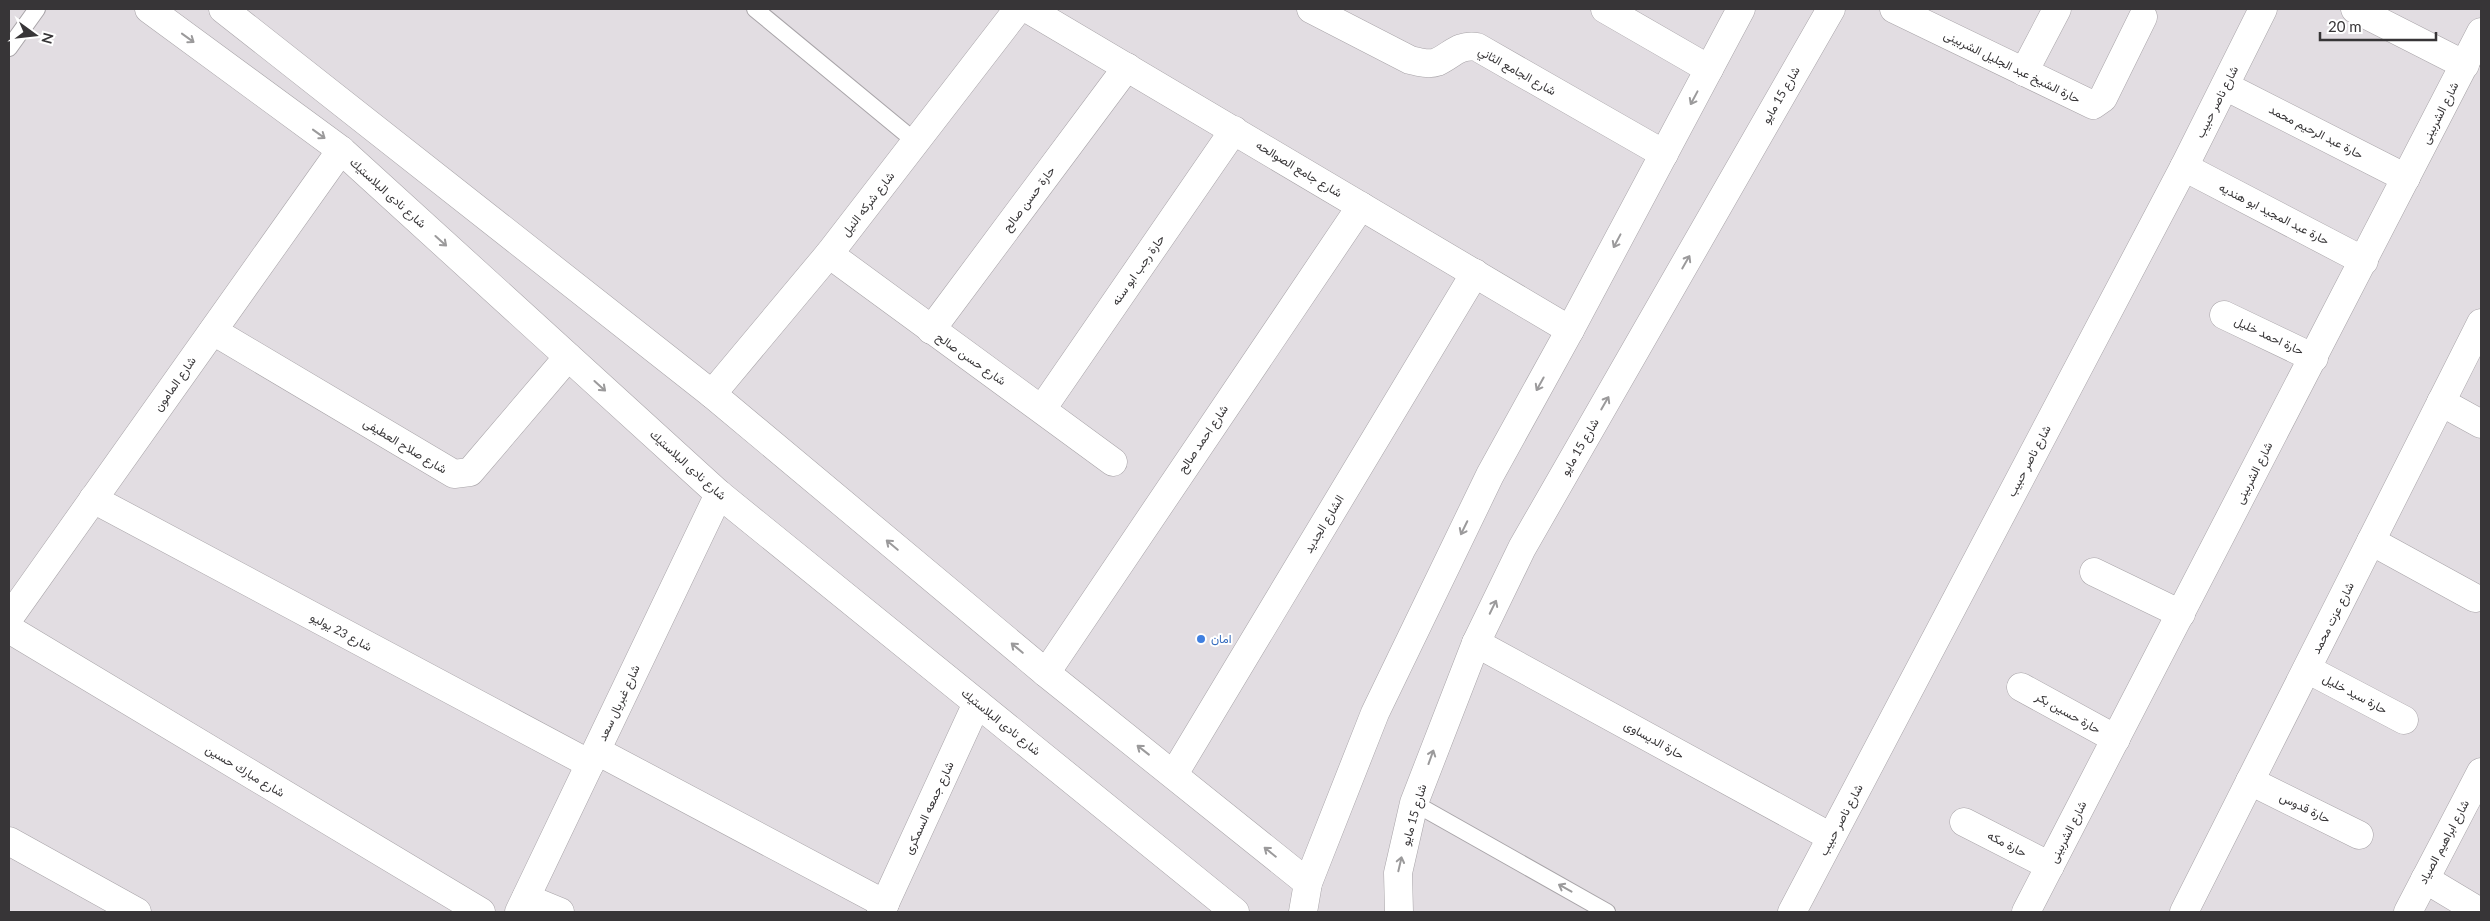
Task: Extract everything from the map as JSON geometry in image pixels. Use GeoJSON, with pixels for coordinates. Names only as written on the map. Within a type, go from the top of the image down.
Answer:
{"type":"FeatureCollection","features":[{"type":"Feature","properties":{"kind":"street","name":"شارع نادى البلاستيك"},"geometry":{"type":"LineString","coordinates":[[149,9],[341,150],[719,494],[1230,911]]}},
{"type":"Feature","properties":{"kind":"street"},"geometry":{"type":"LineString","coordinates":[[223,9],[712,394],[1046,673],[1308,883]]}},
{"type":"Feature","properties":{"kind":"street","name":"شارع شركه النيل"},"geometry":{"type":"LineString","coordinates":[[712,394],[829,254],[1018,9]]}},
{"type":"Feature","properties":{"kind":"street","name":"شارع جامع الصوالحه"},"geometry":{"type":"LineString","coordinates":[[1028,9],[1570,330]]}},
{"type":"Feature","properties":{"kind":"street","name":"شارع الجامع الثاني"},"geometry":{"type":"LineString","coordinates":[[1311,9],[1410,60],[1418,62],[1436,62],[1463,46],[1477,47],[1664,154]]}},
{"type":"Feature","properties":{"kind":"street"},"geometry":{"type":"LineString","coordinates":[[1605,9],[1709,69]]}},
{"type":"Feature","properties":{"kind":"street"},"geometry":{"type":"LineString","coordinates":[[1303,912],[1308,883],[1375,713],[1490,475],[1570,330],[1741,9]]}},
{"type":"Feature","properties":{"kind":"street","name":"شارع 15 مايو"},"geometry":{"type":"LineString","coordinates":[[1399,912],[1398,873],[1414,803],[1476,643],[1522,548],[1831,9]]}},
{"type":"Feature","properties":{"kind":"street","name":"حارة الشيخ عبد الجليل الشربينى"},"geometry":{"type":"LineString","coordinates":[[1894,9],[2088,104],[2097,104],[2103,98],[2143,17]]}},
{"type":"Feature","properties":{"kind":"street"},"geometry":{"type":"LineString","coordinates":[[2024,72],[2057,9]]}},
{"type":"Feature","properties":{"kind":"street","name":"شارع ناصر حبيب"},"geometry":{"type":"LineString","coordinates":[[1797,910],[1831,837],[2184,167],[2263,9]]}},
{"type":"Feature","properties":{"kind":"street"},"geometry":{"type":"LineString","coordinates":[[2355,9],[2465,65]]}},
{"type":"Feature","properties":{"kind":"street","name":"شارع الشربينى"},"geometry":{"type":"LineString","coordinates":[[2026,912],[2481,32]]}},
{"type":"Feature","properties":{"kind":"street","name":"حارة حسن صالح"},"geometry":{"type":"LineString","coordinates":[[931,330],[1127,67]]}},
{"type":"Feature","properties":{"kind":"street","name":"حارة عبد الرحيم محمد"},"geometry":{"type":"LineString","coordinates":[[2225,86],[2406,178]]}},
{"type":"Feature","properties":{"kind":"street","name":"حارة رجب ابو سنه"},"geometry":{"type":"LineString","coordinates":[[1042,409],[1234,130]]}},
{"type":"Feature","properties":{"kind":"street","name":"شارع المامون"},"geometry":{"type":"LineString","coordinates":[[9,618],[341,150]]}},
{"type":"Feature","properties":{"kind":"street","name":"حارة عبد المجيد ابو هنديه"},"geometry":{"type":"LineString","coordinates":[[2184,167],[2364,261]]}},
{"type":"Feature","properties":{"kind":"street","name":"شارع احمد صالح"},"geometry":{"type":"LineString","coordinates":[[1046,673],[1361,206]]}},
{"type":"Feature","properties":{"kind":"street","name":"شارع حسن صالح"},"geometry":{"type":"LineString","coordinates":[[829,254],[1113,462]]}},
{"type":"Feature","properties":{"kind":"street","name":"الشارع الجديد"},"geometry":{"type":"LineString","coordinates":[[1174,774],[1475,273]]}},
{"type":"Feature","properties":{"kind":"street","name":"حارة احمد خليل"},"geometry":{"type":"LineString","coordinates":[[2224,315],[2314,358]]}},
{"type":"Feature","properties":{"kind":"street","name":"شارع عزت محمد"},"geometry":{"type":"LineString","coordinates":[[2193,909],[2250,781],[2481,323]]}},
{"type":"Feature","properties":{"kind":"street","name":"شارع صلاح العطيفى"},"geometry":{"type":"LineString","coordinates":[[213,331],[454,474],[470,472],[568,357]]}},
{"type":"Feature","properties":{"kind":"street"},"geometry":{"type":"LineString","coordinates":[[2441,402],[2481,424]]}},
{"type":"Feature","properties":{"kind":"street","name":"شارع غبريال سعد"},"geometry":{"type":"LineString","coordinates":[[523,905],[719,494]]}},
{"type":"Feature","properties":{"kind":"street","name":"شارع 23 يوليو"},"geometry":{"type":"LineString","coordinates":[[93,499],[883,908]]}},
{"type":"Feature","properties":{"kind":"street"},"geometry":{"type":"LineString","coordinates":[[2371,541],[2475,598]]}},
{"type":"Feature","properties":{"kind":"street"},"geometry":{"type":"LineString","coordinates":[[2094,572],[2181,614]]}},
{"type":"Feature","properties":{"kind":"street","name":"شارع مبارك حسين"},"geometry":{"type":"LineString","coordinates":[[9,629],[481,912]]}},
{"type":"Feature","properties":{"kind":"street","name":"حارة الديساوى"},"geometry":{"type":"LineString","coordinates":[[1476,643],[1831,837]]}},
{"type":"Feature","properties":{"kind":"street","name":"حارة سيد خليل"},"geometry":{"type":"LineString","coordinates":[[2307,669],[2404,720]]}},
{"type":"Feature","properties":{"kind":"street","name":"حارة حسين بكر"},"geometry":{"type":"LineString","coordinates":[[2021,687],[2116,739]]}},
{"type":"Feature","properties":{"kind":"street","name":"شارع جمعه السمكرى"},"geometry":{"type":"LineString","coordinates":[[883,908],[977,703]]}},
{"type":"Feature","properties":{"kind":"street","name":"شارع ابراهيم الصياد"},"geometry":{"type":"LineString","coordinates":[[2408,912],[2481,772]]}},
{"type":"Feature","properties":{"kind":"street","name":"حارة قدوس"},"geometry":{"type":"LineString","coordinates":[[2250,781],[2359,835]]}},
{"type":"Feature","properties":{"kind":"street","name":"حارة مكه"},"geometry":{"type":"LineString","coordinates":[[1964,822],[2050,866]]}},
{"type":"Feature","properties":{"kind":"street"},"geometry":{"type":"LineString","coordinates":[[9,841],[137,912]]}},
{"type":"Feature","properties":{"kind":"street"},"geometry":{"type":"LineString","coordinates":[[2425,879],[2480,912]]}},
{"type":"Feature","properties":{"kind":"street"},"geometry":{"type":"LineString","coordinates":[[523,905],[560,912]]}},
{"type":"Feature","properties":{"kind":"lane"},"geometry":{"type":"LineString","coordinates":[[9,48],[37,9]]}},
{"type":"Feature","properties":{"kind":"lane"},"geometry":{"type":"LineString","coordinates":[[755,9],[916,142]]}},
{"type":"Feature","properties":{"kind":"lane"},"geometry":{"type":"LineString","coordinates":[[1414,803],[1607,912]]}},
{"type":"Feature","properties":{"kind":"place","name":"امان"},"geometry":{"type":"Point","coordinates":[1201,639]}}]}
